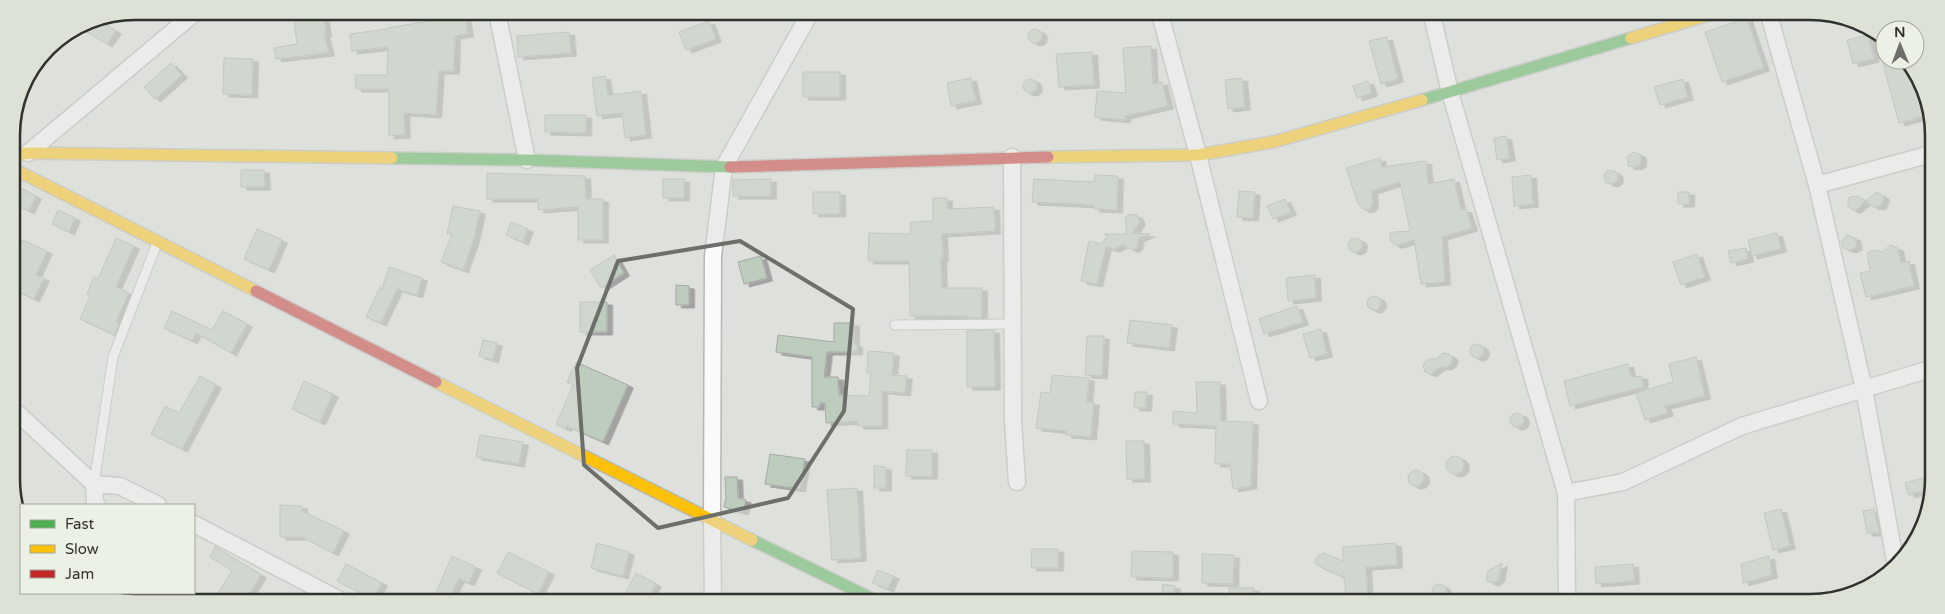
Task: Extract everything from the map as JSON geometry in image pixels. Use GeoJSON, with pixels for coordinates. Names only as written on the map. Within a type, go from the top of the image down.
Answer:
{"type":"FeatureCollection","features":[{"type":"Feature","properties":{"kind":"street"},"geometry":{"type":"LineString","coordinates":[[28,153],[186,20]]}},
{"type":"Feature","properties":{"kind":"street"},"geometry":{"type":"LineString","coordinates":[[499,20],[527,160]]}},
{"type":"Feature","properties":{"kind":"street"},"geometry":{"type":"LineString","coordinates":[[713,594],[714,256],[724,167],[806,20]]}},
{"type":"Feature","properties":{"kind":"street"},"geometry":{"type":"LineString","coordinates":[[1162,20],[1198,155],[1259,401]]}},
{"type":"Feature","properties":{"kind":"street"},"geometry":{"type":"LineString","coordinates":[[1433,20],[1450,92],[1566,493],[1567,594]]}},
{"type":"Feature","properties":{"kind":"street"},"geometry":{"type":"LineString","coordinates":[[20,154],[28,153],[527,160],[724,167],[1012,157],[1198,155],[1273,142],[1692,20]]}},
{"type":"Feature","properties":{"kind":"street"},"geometry":{"type":"LineString","coordinates":[[1769,20],[1817,185],[1864,389],[1894,557]]}},
{"type":"Feature","properties":{"kind":"street"},"geometry":{"type":"LineString","coordinates":[[1817,185],[1925,156]]}},
{"type":"Feature","properties":{"kind":"street"},"geometry":{"type":"LineString","coordinates":[[1012,157],[1013,421],[1018,482]]}},
{"type":"Feature","properties":{"kind":"street"},"geometry":{"type":"LineString","coordinates":[[20,172],[157,243],[712,521],[863,594]]}},
{"type":"Feature","properties":{"kind":"street"},"geometry":{"type":"LineString","coordinates":[[1566,493],[1623,482],[1742,426],[1925,371]]}},
{"type":"Feature","properties":{"kind":"street"},"geometry":{"type":"LineString","coordinates":[[20,415],[94,484],[120,486],[156,504]]}},
{"type":"Feature","properties":{"kind":"street"},"geometry":{"type":"LineString","coordinates":[[94,484],[96,504]]}},
{"type":"Feature","properties":{"kind":"street"},"geometry":{"type":"LineString","coordinates":[[195,525],[328,594]]}},
{"type":"Feature","properties":{"kind":"lane"},"geometry":{"type":"LineString","coordinates":[[94,484],[113,357],[157,243]]}},
{"type":"Feature","properties":{"kind":"lane"},"geometry":{"type":"LineString","coordinates":[[895,324],[1012,324]]}},
{"type":"Feature","properties":{"kind":"highlighted area"},"geometry":{"type":"Polygon","coordinates":[[[740,241],[853,309],[844,411],[788,498],[658,528],[584,465],[577,368],[618,261],[740,241]]]}},
{"type":"Feature","properties":{"kind":"building"},"geometry":{"type":"Polygon","coordinates":[[[294,20],[324,20],[326,34],[324,34],[329,53],[276,59],[274,48],[297,44],[294,20]]]}},
{"type":"Feature","properties":{"kind":"building"},"geometry":{"type":"Polygon","coordinates":[[[466,20],[468,34],[455,36],[454,71],[439,71],[436,115],[404,113],[405,135],[389,136],[389,89],[356,89],[355,75],[387,75],[388,47],[352,51],[350,34],[430,21],[466,20]]]}},
{"type":"Feature","properties":{"kind":"building"},"geometry":{"type":"Polygon","coordinates":[[[1741,20],[1748,20],[1764,68],[1722,82],[1705,32],[1741,20]]]}},
{"type":"Feature","properties":{"kind":"building"},"geometry":{"type":"Polygon","coordinates":[[[709,21],[716,39],[686,50],[679,32],[709,21]]]}},
{"type":"Feature","properties":{"kind":"building"},"geometry":{"type":"Polygon","coordinates":[[[105,24],[116,31],[107,44],[85,31],[105,24]]]}},
{"type":"Feature","properties":{"kind":"building"},"geometry":{"type":"Polygon","coordinates":[[[1032,29],[1038,29],[1042,36],[1038,43],[1032,43],[1028,39],[1028,33],[1032,29]]]}},
{"type":"Feature","properties":{"kind":"building"},"geometry":{"type":"Polygon","coordinates":[[[569,32],[571,53],[518,57],[517,36],[569,32]]]}},
{"type":"Feature","properties":{"kind":"building"},"geometry":{"type":"Polygon","coordinates":[[[1868,35],[1874,59],[1853,64],[1847,40],[1868,35]]]}},
{"type":"Feature","properties":{"kind":"building"},"geometry":{"type":"Polygon","coordinates":[[[1387,37],[1398,79],[1381,84],[1369,41],[1387,37]]]}},
{"type":"Feature","properties":{"kind":"building"},"geometry":{"type":"Polygon","coordinates":[[[1151,46],[1153,84],[1162,82],[1168,106],[1125,116],[1125,120],[1095,117],[1097,91],[1126,93],[1123,48],[1151,46]]]}},
{"type":"Feature","properties":{"kind":"building"},"geometry":{"type":"Polygon","coordinates":[[[1092,52],[1094,85],[1059,87],[1056,54],[1092,52]]]}},
{"type":"Feature","properties":{"kind":"building"},"geometry":{"type":"Polygon","coordinates":[[[224,58],[253,59],[252,95],[223,94],[224,58]]]}},
{"type":"Feature","properties":{"kind":"building"},"geometry":{"type":"Polygon","coordinates":[[[171,63],[182,75],[155,99],[144,87],[171,63]]]}},
{"type":"Feature","properties":{"kind":"building"},"geometry":{"type":"Polygon","coordinates":[[[1885,70],[1905,70],[1919,98],[1924,116],[1899,123],[1885,70]]]}},
{"type":"Feature","properties":{"kind":"building"},"geometry":{"type":"Polygon","coordinates":[[[803,72],[840,72],[840,97],[803,97],[803,72]]]}},
{"type":"Feature","properties":{"kind":"building"},"geometry":{"type":"Polygon","coordinates":[[[605,76],[608,95],[641,91],[646,135],[625,138],[622,113],[597,116],[592,78],[605,76]]]}},
{"type":"Feature","properties":{"kind":"building"},"geometry":{"type":"Polygon","coordinates":[[[971,78],[976,101],[951,106],[947,83],[971,78]]]}},
{"type":"Feature","properties":{"kind":"building"},"geometry":{"type":"Polygon","coordinates":[[[1242,78],[1245,107],[1228,109],[1225,80],[1242,78]]]}},
{"type":"Feature","properties":{"kind":"building"},"geometry":{"type":"Polygon","coordinates":[[[1027,79],[1033,79],[1037,86],[1033,93],[1027,93],[1023,89],[1023,83],[1027,79]]]}},
{"type":"Feature","properties":{"kind":"building"},"geometry":{"type":"Polygon","coordinates":[[[1683,79],[1688,97],[1660,105],[1654,87],[1683,79]]]}},
{"type":"Feature","properties":{"kind":"building"},"geometry":{"type":"Polygon","coordinates":[[[1368,81],[1372,93],[1357,98],[1353,86],[1368,81]]]}},
{"type":"Feature","properties":{"kind":"building"},"geometry":{"type":"Polygon","coordinates":[[[545,115],[586,115],[586,133],[545,132],[545,115]]]}},
{"type":"Feature","properties":{"kind":"building"},"geometry":{"type":"Polygon","coordinates":[[[1506,136],[1510,158],[1497,160],[1494,138],[1506,136]]]}},
{"type":"Feature","properties":{"kind":"building"},"geometry":{"type":"Polygon","coordinates":[[[1634,152],[1641,155],[1641,164],[1636,167],[1628,166],[1628,156],[1634,152]]]}},
{"type":"Feature","properties":{"kind":"building"},"geometry":{"type":"Polygon","coordinates":[[[1380,158],[1382,167],[1426,161],[1428,184],[1454,179],[1461,210],[1466,209],[1472,228],[1442,237],[1445,282],[1421,284],[1414,240],[1398,245],[1390,241],[1390,234],[1393,232],[1410,231],[1400,182],[1372,191],[1373,204],[1370,209],[1364,210],[1358,204],[1346,168],[1380,158]]]}},
{"type":"Feature","properties":{"kind":"building"},"geometry":{"type":"Polygon","coordinates":[[[241,170],[264,170],[265,187],[241,187],[241,170]]]}},
{"type":"Feature","properties":{"kind":"building"},"geometry":{"type":"Polygon","coordinates":[[[1608,170],[1614,170],[1618,177],[1614,184],[1608,184],[1604,180],[1604,174],[1608,170]]]}},
{"type":"Feature","properties":{"kind":"building"},"geometry":{"type":"Polygon","coordinates":[[[487,173],[585,176],[586,199],[603,199],[603,240],[578,240],[578,207],[538,210],[538,199],[487,199],[487,173]]]}},
{"type":"Feature","properties":{"kind":"building"},"geometry":{"type":"Polygon","coordinates":[[[1095,175],[1118,176],[1117,210],[1094,209],[1094,205],[1032,202],[1034,179],[1094,182],[1095,175]]]}},
{"type":"Feature","properties":{"kind":"building"},"geometry":{"type":"Polygon","coordinates":[[[1531,175],[1533,204],[1514,206],[1512,177],[1531,175]]]}},
{"type":"Feature","properties":{"kind":"building"},"geometry":{"type":"Polygon","coordinates":[[[663,179],[684,179],[684,198],[663,198],[663,179]]]}},
{"type":"Feature","properties":{"kind":"building"},"geometry":{"type":"Polygon","coordinates":[[[771,179],[771,196],[733,196],[733,180],[771,179]]]}},
{"type":"Feature","properties":{"kind":"building"},"geometry":{"type":"Polygon","coordinates":[[[20,187],[36,196],[29,211],[20,207],[20,187]]]}},
{"type":"Feature","properties":{"kind":"building"},"geometry":{"type":"Polygon","coordinates":[[[1239,191],[1255,192],[1253,218],[1237,217],[1239,191]]]}},
{"type":"Feature","properties":{"kind":"building"},"geometry":{"type":"Polygon","coordinates":[[[813,192],[840,192],[840,214],[813,214],[813,192]]]}},
{"type":"Feature","properties":{"kind":"building"},"geometry":{"type":"Polygon","coordinates":[[[1678,192],[1689,192],[1689,204],[1678,204],[1678,192]]]}},
{"type":"Feature","properties":{"kind":"building"},"geometry":{"type":"Polygon","coordinates":[[[1875,193],[1879,193],[1884,197],[1881,206],[1874,207],[1865,202],[1856,210],[1852,210],[1848,206],[1848,199],[1850,197],[1857,196],[1866,201],[1875,193]]]}},
{"type":"Feature","properties":{"kind":"building"},"geometry":{"type":"Polygon","coordinates":[[[933,198],[947,198],[947,209],[994,207],[995,231],[942,234],[942,288],[982,288],[982,318],[967,318],[967,316],[910,316],[909,261],[868,261],[869,233],[911,234],[910,222],[933,221],[933,198]]]}},
{"type":"Feature","properties":{"kind":"building"},"geometry":{"type":"Polygon","coordinates":[[[1285,199],[1291,212],[1273,219],[1267,206],[1285,199]]]}},
{"type":"Feature","properties":{"kind":"building"},"geometry":{"type":"Polygon","coordinates":[[[453,206],[480,211],[474,239],[463,270],[441,262],[452,234],[447,234],[453,206]]]}},
{"type":"Feature","properties":{"kind":"building"},"geometry":{"type":"Polygon","coordinates":[[[58,210],[75,218],[69,232],[52,224],[58,210]]]}},
{"type":"Feature","properties":{"kind":"building"},"geometry":{"type":"Polygon","coordinates":[[[1132,214],[1137,215],[1140,222],[1132,233],[1150,234],[1138,239],[1138,246],[1133,250],[1123,245],[1114,249],[1106,247],[1097,284],[1081,281],[1089,241],[1101,244],[1108,236],[1104,234],[1127,234],[1125,217],[1132,214]]]}},
{"type":"Feature","properties":{"kind":"building"},"geometry":{"type":"Polygon","coordinates":[[[511,222],[528,229],[523,242],[506,235],[511,222]]]}},
{"type":"Feature","properties":{"kind":"building"},"geometry":{"type":"Polygon","coordinates":[[[257,229],[282,240],[269,270],[244,259],[257,229]]]}},
{"type":"Feature","properties":{"kind":"building"},"geometry":{"type":"Polygon","coordinates":[[[1777,233],[1781,249],[1752,256],[1748,240],[1777,233]]]}},
{"type":"Feature","properties":{"kind":"building"},"geometry":{"type":"Polygon","coordinates":[[[1847,235],[1855,238],[1857,247],[1850,250],[1843,248],[1841,242],[1847,235]]]}},
{"type":"Feature","properties":{"kind":"building"},"geometry":{"type":"Polygon","coordinates":[[[116,238],[134,246],[116,287],[129,293],[116,322],[119,323],[115,335],[80,319],[90,296],[87,294],[94,277],[98,279],[116,238]]]}},
{"type":"Feature","properties":{"kind":"building"},"geometry":{"type":"Polygon","coordinates":[[[1352,238],[1358,238],[1362,245],[1358,252],[1352,252],[1348,248],[1348,242],[1352,238]]]}},
{"type":"Feature","properties":{"kind":"building"},"geometry":{"type":"Polygon","coordinates":[[[22,240],[47,251],[36,275],[44,278],[34,299],[20,293],[20,244],[22,240]]]}},
{"type":"Feature","properties":{"kind":"building"},"geometry":{"type":"Polygon","coordinates":[[[1890,245],[1898,248],[1901,263],[1909,261],[1914,286],[1866,297],[1860,273],[1870,271],[1867,253],[1874,250],[1883,252],[1890,245]]]}},
{"type":"Feature","properties":{"kind":"building"},"geometry":{"type":"Polygon","coordinates":[[[1746,248],[1748,259],[1731,263],[1728,251],[1746,248]]]}},
{"type":"Feature","properties":{"kind":"building"},"geometry":{"type":"Polygon","coordinates":[[[1697,254],[1705,277],[1681,285],[1673,262],[1697,254]]]}},
{"type":"Feature","properties":{"kind":"building"},"geometry":{"type":"Polygon","coordinates":[[[614,255],[624,273],[601,288],[590,270],[614,255]]]}},
{"type":"Feature","properties":{"kind":"building"},"geometry":{"type":"Polygon","coordinates":[[[761,256],[767,278],[744,284],[738,262],[761,256]]]}},
{"type":"Feature","properties":{"kind":"building"},"geometry":{"type":"Polygon","coordinates":[[[389,267],[422,278],[417,295],[397,289],[381,323],[366,317],[380,287],[382,289],[389,267]]]}},
{"type":"Feature","properties":{"kind":"building"},"geometry":{"type":"Polygon","coordinates":[[[1315,275],[1316,298],[1288,301],[1286,278],[1315,275]]]}},
{"type":"Feature","properties":{"kind":"building"},"geometry":{"type":"Polygon","coordinates":[[[676,285],[689,286],[689,305],[676,305],[676,285]]]}},
{"type":"Feature","properties":{"kind":"building"},"geometry":{"type":"Polygon","coordinates":[[[1371,296],[1377,296],[1381,303],[1377,310],[1371,310],[1367,306],[1367,300],[1371,296]]]}},
{"type":"Feature","properties":{"kind":"building"},"geometry":{"type":"Polygon","coordinates":[[[580,302],[607,302],[607,332],[580,332],[580,302]]]}},
{"type":"Feature","properties":{"kind":"building"},"geometry":{"type":"Polygon","coordinates":[[[1297,306],[1303,322],[1264,334],[1259,319],[1297,306]]]}},
{"type":"Feature","properties":{"kind":"building"},"geometry":{"type":"Polygon","coordinates":[[[172,311],[212,330],[223,311],[247,324],[231,353],[196,333],[192,341],[164,328],[172,311]]]}},
{"type":"Feature","properties":{"kind":"building"},"geometry":{"type":"Polygon","coordinates":[[[1130,320],[1172,325],[1169,348],[1127,343],[1130,320]]]}},
{"type":"Feature","properties":{"kind":"building"},"geometry":{"type":"Polygon","coordinates":[[[834,323],[854,323],[854,344],[857,344],[857,352],[827,352],[824,377],[838,377],[839,395],[869,396],[871,373],[867,373],[868,351],[894,353],[892,375],[907,376],[905,393],[882,391],[882,426],[858,426],[858,421],[826,423],[825,403],[820,403],[820,407],[812,407],[812,357],[776,352],[778,335],[834,342],[834,323]]]}},
{"type":"Feature","properties":{"kind":"building"},"geometry":{"type":"Polygon","coordinates":[[[1321,329],[1327,354],[1310,358],[1303,334],[1321,329]]]}},
{"type":"Feature","properties":{"kind":"building"},"geometry":{"type":"Polygon","coordinates":[[[994,330],[995,387],[967,387],[967,331],[994,330]]]}},
{"type":"Feature","properties":{"kind":"building"},"geometry":{"type":"Polygon","coordinates":[[[1087,336],[1104,336],[1102,376],[1085,375],[1087,336]]]}},
{"type":"Feature","properties":{"kind":"building"},"geometry":{"type":"Polygon","coordinates":[[[483,340],[497,343],[493,360],[479,356],[483,340]]]}},
{"type":"Feature","properties":{"kind":"building"},"geometry":{"type":"Polygon","coordinates":[[[1474,344],[1480,344],[1484,351],[1480,358],[1474,358],[1470,354],[1470,348],[1474,344]]]}},
{"type":"Feature","properties":{"kind":"building"},"geometry":{"type":"Polygon","coordinates":[[[1443,353],[1449,354],[1453,358],[1451,364],[1446,367],[1440,367],[1431,374],[1425,372],[1424,363],[1429,359],[1436,359],[1443,353]]]}},
{"type":"Feature","properties":{"kind":"building"},"geometry":{"type":"Polygon","coordinates":[[[1696,357],[1705,396],[1665,406],[1668,413],[1645,420],[1636,393],[1673,382],[1669,364],[1696,357]]]}},
{"type":"Feature","properties":{"kind":"building"},"geometry":{"type":"Polygon","coordinates":[[[576,362],[628,385],[603,442],[567,426],[566,429],[556,424],[573,385],[567,382],[576,362]]]}},
{"type":"Feature","properties":{"kind":"building"},"geometry":{"type":"Polygon","coordinates":[[[1628,364],[1631,377],[1642,376],[1643,387],[1570,406],[1564,381],[1628,364]]]}},
{"type":"Feature","properties":{"kind":"building"},"geometry":{"type":"Polygon","coordinates":[[[1052,375],[1089,378],[1087,402],[1094,402],[1091,437],[1066,435],[1066,431],[1036,428],[1041,392],[1050,393],[1052,375]]]}},
{"type":"Feature","properties":{"kind":"building"},"geometry":{"type":"Polygon","coordinates":[[[200,376],[216,385],[182,449],[151,434],[165,406],[179,413],[200,376]]]}},
{"type":"Feature","properties":{"kind":"building"},"geometry":{"type":"Polygon","coordinates":[[[304,381],[333,394],[320,422],[292,409],[304,381]]]}},
{"type":"Feature","properties":{"kind":"building"},"geometry":{"type":"Polygon","coordinates":[[[1196,382],[1220,382],[1221,421],[1253,422],[1251,486],[1233,489],[1230,464],[1215,464],[1216,426],[1173,424],[1173,411],[1197,413],[1196,382]]]}},
{"type":"Feature","properties":{"kind":"building"},"geometry":{"type":"Polygon","coordinates":[[[1135,392],[1147,392],[1146,408],[1134,408],[1135,392]]]}},
{"type":"Feature","properties":{"kind":"building"},"geometry":{"type":"Polygon","coordinates":[[[1514,413],[1520,413],[1524,420],[1520,427],[1514,427],[1510,423],[1510,417],[1514,413]]]}},
{"type":"Feature","properties":{"kind":"building"},"geometry":{"type":"Polygon","coordinates":[[[480,435],[523,442],[519,464],[476,457],[480,435]]]}},
{"type":"Feature","properties":{"kind":"building"},"geometry":{"type":"Polygon","coordinates":[[[1126,441],[1144,441],[1145,479],[1127,479],[1126,441]]]}},
{"type":"Feature","properties":{"kind":"building"},"geometry":{"type":"Polygon","coordinates":[[[907,450],[932,450],[932,476],[906,476],[907,450]]]}},
{"type":"Feature","properties":{"kind":"building"},"geometry":{"type":"Polygon","coordinates":[[[770,454],[805,459],[800,489],[765,484],[770,454]]]}},
{"type":"Feature","properties":{"kind":"building"},"geometry":{"type":"Polygon","coordinates":[[[1455,456],[1461,459],[1464,465],[1461,471],[1455,474],[1449,471],[1446,465],[1449,459],[1455,456]]]}},
{"type":"Feature","properties":{"kind":"building"},"geometry":{"type":"Polygon","coordinates":[[[874,466],[886,467],[886,488],[874,488],[874,466]]]}},
{"type":"Feature","properties":{"kind":"building"},"geometry":{"type":"Polygon","coordinates":[[[1416,470],[1422,472],[1424,478],[1422,484],[1416,486],[1410,484],[1408,478],[1410,472],[1416,470]]]}},
{"type":"Feature","properties":{"kind":"building"},"geometry":{"type":"Polygon","coordinates":[[[725,477],[737,477],[738,498],[746,500],[743,512],[724,507],[726,497],[725,477]]]}},
{"type":"Feature","properties":{"kind":"building"},"geometry":{"type":"Polygon","coordinates":[[[1925,477],[1924,491],[1909,495],[1905,483],[1925,477]]]}},
{"type":"Feature","properties":{"kind":"building"},"geometry":{"type":"Polygon","coordinates":[[[857,488],[861,558],[832,560],[827,490],[857,488]]]}},
{"type":"Feature","properties":{"kind":"building"},"geometry":{"type":"Polygon","coordinates":[[[280,505],[302,506],[302,511],[344,531],[333,553],[302,537],[280,537],[280,505]]]}},
{"type":"Feature","properties":{"kind":"building"},"geometry":{"type":"Polygon","coordinates":[[[1781,509],[1790,546],[1773,550],[1764,513],[1781,509]]]}},
{"type":"Feature","properties":{"kind":"building"},"geometry":{"type":"Polygon","coordinates":[[[1874,509],[1880,533],[1867,533],[1863,511],[1874,509]]]}},
{"type":"Feature","properties":{"kind":"building"},"geometry":{"type":"Polygon","coordinates":[[[597,543],[629,552],[623,576],[591,568],[597,543]]]}},
{"type":"Feature","properties":{"kind":"building"},"geometry":{"type":"Polygon","coordinates":[[[1396,543],[1397,565],[1366,567],[1368,594],[1346,594],[1344,577],[1315,563],[1316,558],[1323,553],[1343,561],[1343,547],[1396,543]]]}},
{"type":"Feature","properties":{"kind":"building"},"geometry":{"type":"Polygon","coordinates":[[[215,547],[261,575],[249,594],[217,594],[232,571],[210,557],[215,547]]]}},
{"type":"Feature","properties":{"kind":"building"},"geometry":{"type":"Polygon","coordinates":[[[1032,549],[1058,549],[1058,568],[1031,568],[1032,549]]]}},
{"type":"Feature","properties":{"kind":"building"},"geometry":{"type":"Polygon","coordinates":[[[1132,551],[1173,552],[1173,578],[1131,577],[1132,551]]]}},
{"type":"Feature","properties":{"kind":"building"},"geometry":{"type":"Polygon","coordinates":[[[508,552],[549,572],[538,594],[497,573],[508,552]]]}},
{"type":"Feature","properties":{"kind":"building"},"geometry":{"type":"Polygon","coordinates":[[[1202,554],[1234,555],[1233,584],[1202,583],[1202,554]]]}},
{"type":"Feature","properties":{"kind":"building"},"geometry":{"type":"Polygon","coordinates":[[[452,556],[476,567],[469,583],[459,579],[452,594],[435,594],[452,556]]]}},
{"type":"Feature","properties":{"kind":"building"},"geometry":{"type":"Polygon","coordinates":[[[1769,556],[1772,575],[1743,583],[1741,564],[1769,556]]]}},
{"type":"Feature","properties":{"kind":"building"},"geometry":{"type":"Polygon","coordinates":[[[1502,563],[1499,579],[1493,583],[1487,581],[1488,571],[1502,563]]]}},
{"type":"Feature","properties":{"kind":"building"},"geometry":{"type":"Polygon","coordinates":[[[346,564],[382,583],[376,594],[363,594],[337,581],[346,564]]]}},
{"type":"Feature","properties":{"kind":"building"},"geometry":{"type":"Polygon","coordinates":[[[1633,564],[1634,581],[1596,584],[1595,567],[1633,564]]]}},
{"type":"Feature","properties":{"kind":"building"},"geometry":{"type":"Polygon","coordinates":[[[878,570],[894,576],[888,589],[872,583],[878,570]]]}},
{"type":"Feature","properties":{"kind":"building"},"geometry":{"type":"Polygon","coordinates":[[[636,573],[656,584],[650,594],[625,594],[636,573]]]}},
{"type":"Feature","properties":{"kind":"building"},"geometry":{"type":"Polygon","coordinates":[[[1163,584],[1175,586],[1174,594],[1162,594],[1163,584]]]}},
{"type":"Feature","properties":{"kind":"building"},"geometry":{"type":"Polygon","coordinates":[[[1436,585],[1442,585],[1445,588],[1445,594],[1433,594],[1433,588],[1436,585]]]}},
{"type":"Feature","properties":{"kind":"building"},"geometry":{"type":"Polygon","coordinates":[[[1229,588],[1254,588],[1254,594],[1229,594],[1229,588]]]}},
{"type":"Feature","properties":{"kind":"traffic: fast"},"geometry":{"type":"LineString","coordinates":[[1422,100],[1631,38]]}},
{"type":"Feature","properties":{"kind":"traffic: fast"},"geometry":{"type":"LineString","coordinates":[[392,158],[527,160],[730,167]]}},
{"type":"Feature","properties":{"kind":"traffic: fast"},"geometry":{"type":"LineString","coordinates":[[752,540],[863,594]]}},
{"type":"Feature","properties":{"kind":"traffic: slow"},"geometry":{"type":"LineString","coordinates":[[1631,38],[1692,20]]}},
{"type":"Feature","properties":{"kind":"traffic: slow"},"geometry":{"type":"LineString","coordinates":[[1048,157],[1198,155],[1273,142],[1422,100]]}},
{"type":"Feature","properties":{"kind":"traffic: slow"},"geometry":{"type":"LineString","coordinates":[[20,154],[28,153],[392,158]]}},
{"type":"Feature","properties":{"kind":"traffic: slow"},"geometry":{"type":"LineString","coordinates":[[20,172],[256,291]]}},
{"type":"Feature","properties":{"kind":"traffic: slow"},"geometry":{"type":"LineString","coordinates":[[436,382],[752,540]]}},
{"type":"Feature","properties":{"kind":"traffic: jam"},"geometry":{"type":"LineString","coordinates":[[730,167],[1048,157]]}},
{"type":"Feature","properties":{"kind":"traffic: jam"},"geometry":{"type":"LineString","coordinates":[[256,291],[436,382]]}}]}
